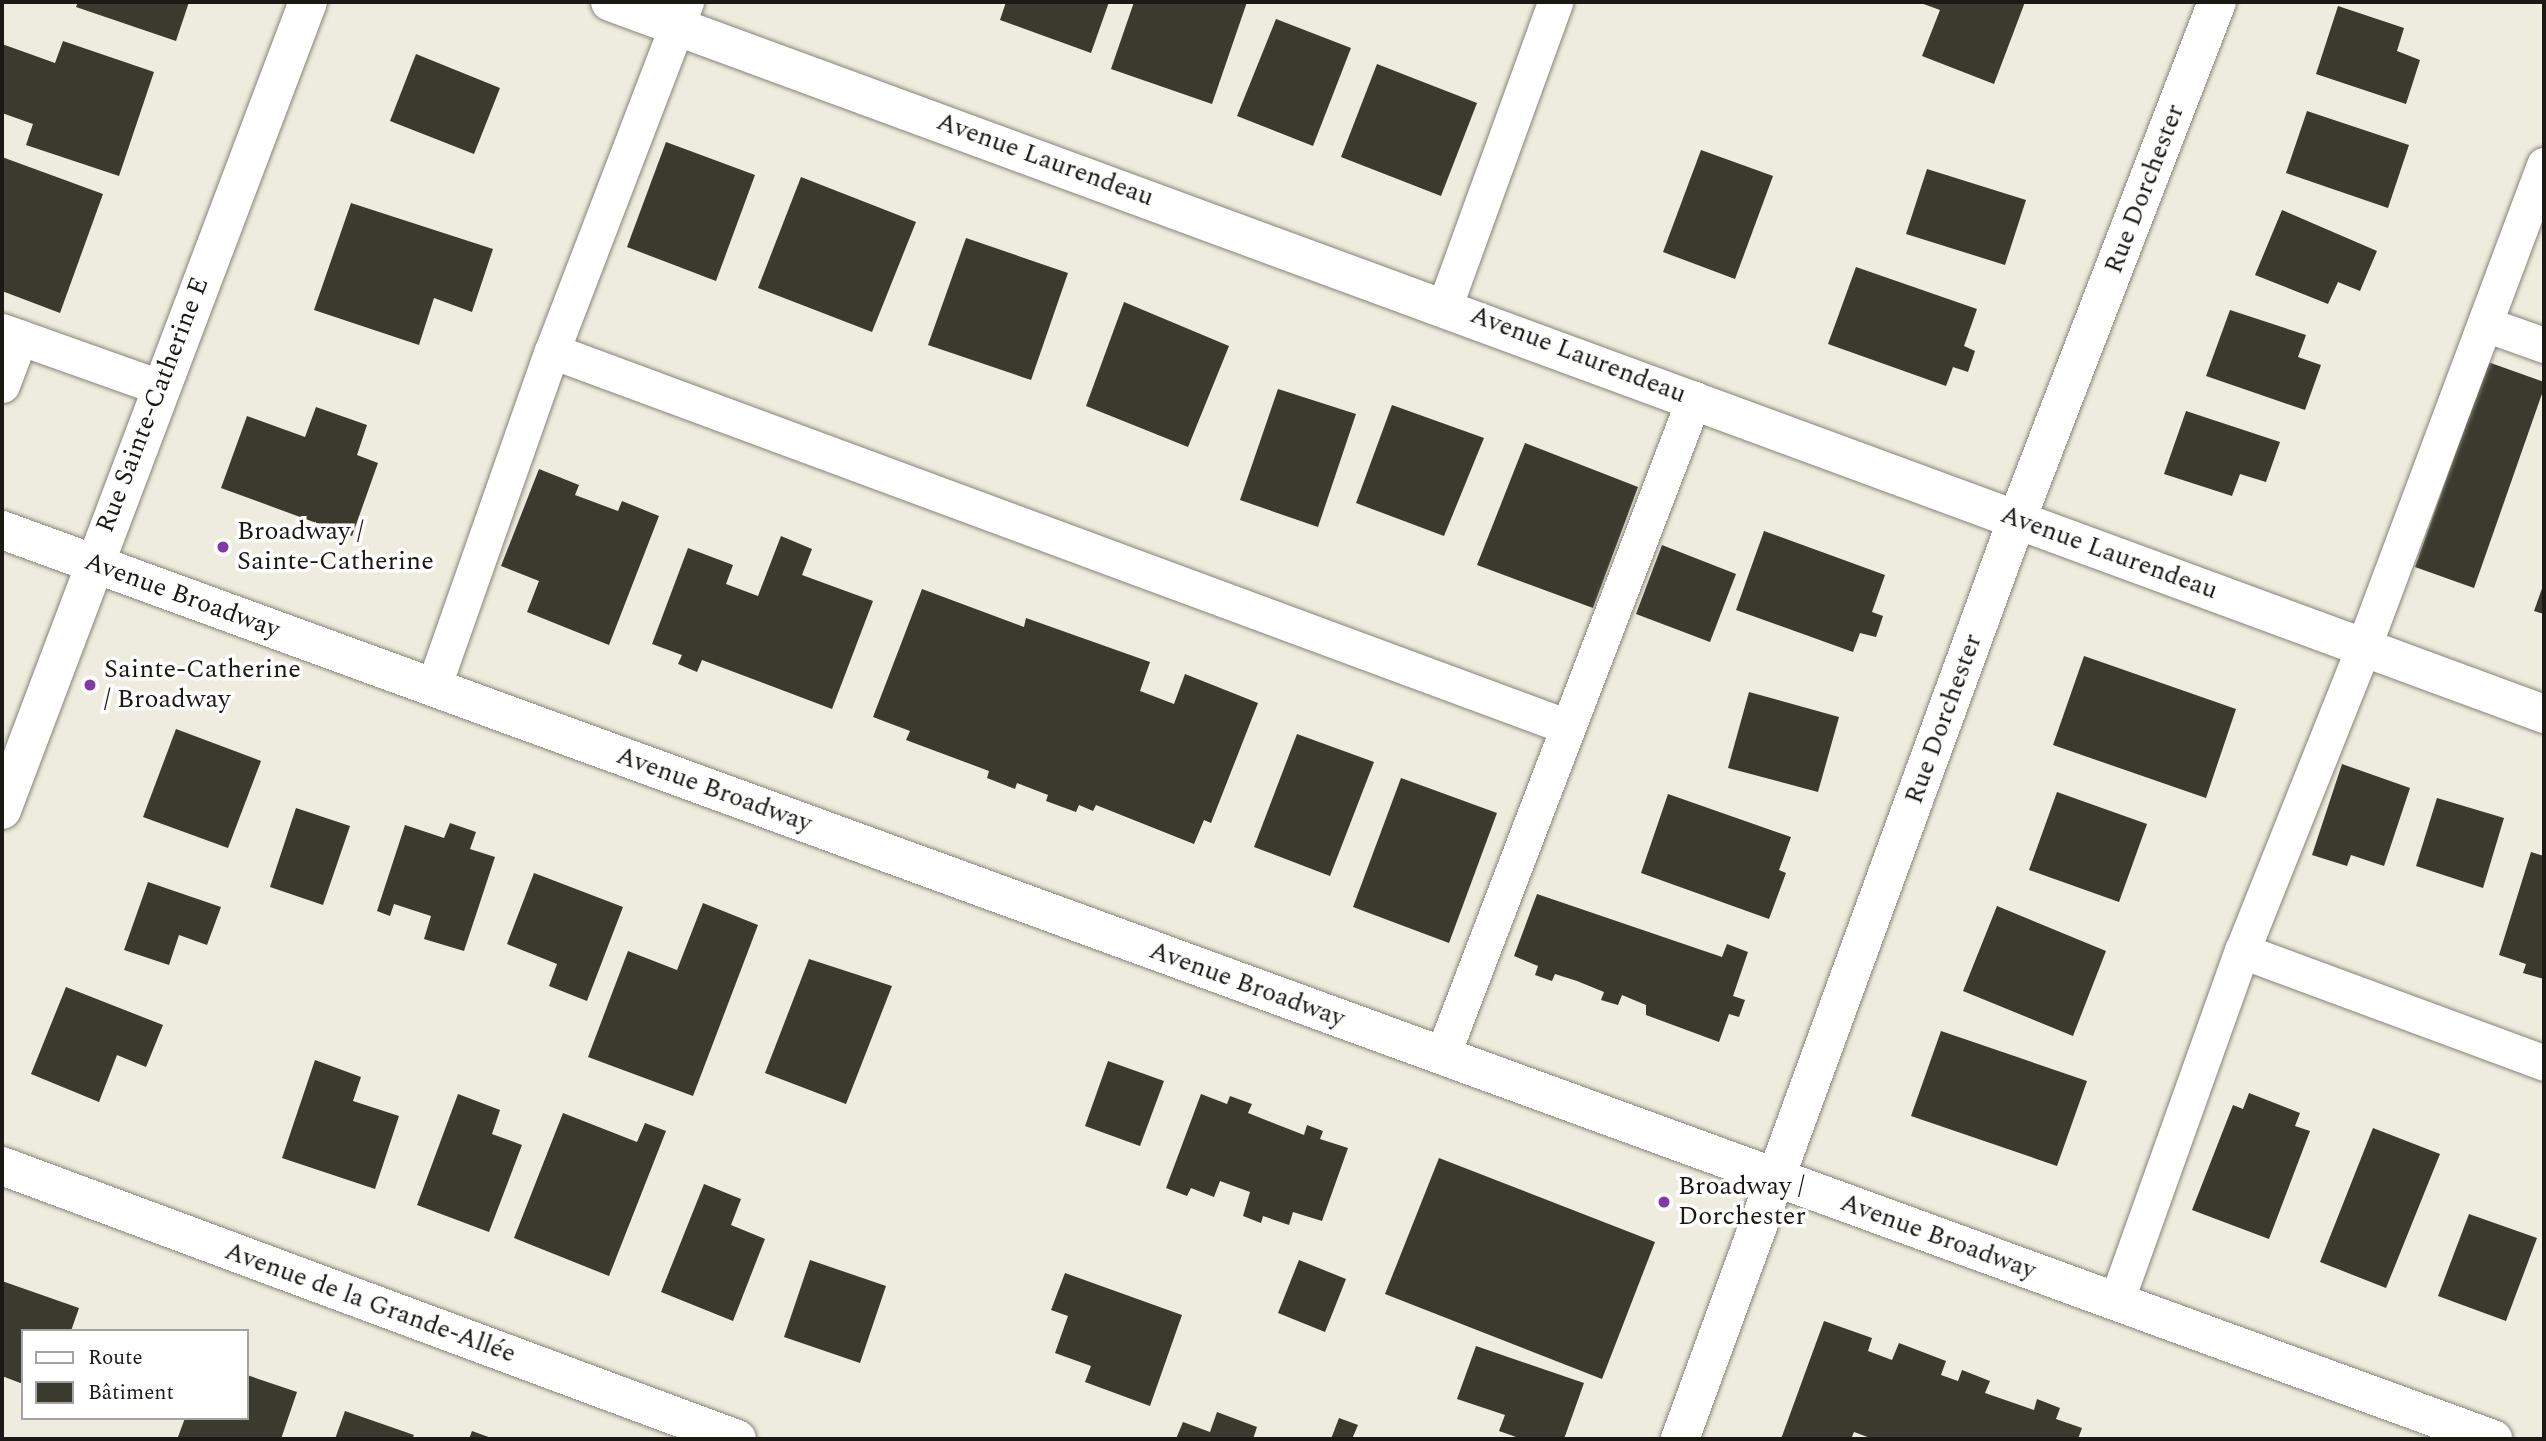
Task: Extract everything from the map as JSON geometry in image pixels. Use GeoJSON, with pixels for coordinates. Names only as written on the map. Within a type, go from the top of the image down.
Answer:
{"type":"FeatureCollection","features":[{"type":"Feature","properties":{"kind":"street","name":"Rue Sainte-Catherine E"},"geometry":{"type":"LineString","coordinates":[[2,810],[92,563],[308,2]]}},
{"type":"Feature","properties":{"kind":"street","name":"Avenue Laurendeau"},"geometry":{"type":"LineString","coordinates":[[610,2],[681,14],[1445,306],[2544,714]]}},
{"type":"Feature","properties":{"kind":"street","name":"Rue Dorchester"},"geometry":{"type":"LineString","coordinates":[[1680,1439],[2017,519],[2217,2]]}},
{"type":"Feature","properties":{"kind":"street","name":"Avenue Broadway"},"geometry":{"type":"LineString","coordinates":[[2,530],[2493,1439]]}},
{"type":"Feature","properties":{"kind":"street","name":"Avenue de la Grande-Allée"},"geometry":{"type":"LineString","coordinates":[[2,1167],[737,1439]]}},
{"type":"Feature","properties":{"kind":"lane"},"geometry":{"type":"LineString","coordinates":[[1445,306],[1555,2]]}},
{"type":"Feature","properties":{"kind":"lane"},"geometry":{"type":"LineString","coordinates":[[433,688],[552,351],[681,14]]}},
{"type":"Feature","properties":{"kind":"lane"},"geometry":{"type":"LineString","coordinates":[[2116,1302],[2242,951],[2363,648],[2544,165]]}},
{"type":"Feature","properties":{"kind":"lane"},"geometry":{"type":"LineString","coordinates":[[2485,324],[2544,345]]}},
{"type":"Feature","properties":{"kind":"lane"},"geometry":{"type":"LineString","coordinates":[[2,385],[11,334],[159,387]]}},
{"type":"Feature","properties":{"kind":"lane"},"geometry":{"type":"LineString","coordinates":[[552,351],[1565,726]]}},
{"type":"Feature","properties":{"kind":"lane"},"geometry":{"type":"LineString","coordinates":[[1442,1056],[1565,726],[1694,399]]}},
{"type":"Feature","properties":{"kind":"lane"},"geometry":{"type":"LineString","coordinates":[[2242,951],[2544,1063]]}},
{"type":"Feature","properties":{"kind":"building"},"geometry":{"type":"Polygon","coordinates":[[[78,2],[189,2],[176,41],[76,7],[78,2]]]}},
{"type":"Feature","properties":{"kind":"building"},"geometry":{"type":"Polygon","coordinates":[[[1006,2],[1109,2],[1091,53],[1000,20],[1006,2]]]}},
{"type":"Feature","properties":{"kind":"building"},"geometry":{"type":"Polygon","coordinates":[[[1134,2],[1247,2],[1212,104],[1111,69],[1134,2]]]}},
{"type":"Feature","properties":{"kind":"building"},"geometry":{"type":"Polygon","coordinates":[[[1918,2],[2025,2],[1994,84],[1922,56],[1940,10],[1918,2]]]}},
{"type":"Feature","properties":{"kind":"building"},"geometry":{"type":"Polygon","coordinates":[[[2338,6],[2404,28],[2397,51],[2420,60],[2406,104],[2316,74],[2338,6]]]}},
{"type":"Feature","properties":{"kind":"building"},"geometry":{"type":"Polygon","coordinates":[[[1276,19],[1351,48],[1313,146],[1237,116],[1276,19]]]}},
{"type":"Feature","properties":{"kind":"building"},"geometry":{"type":"Polygon","coordinates":[[[63,41],[154,72],[119,176],[26,145],[33,124],[2,113],[2,44],[55,63],[63,41]]]}},
{"type":"Feature","properties":{"kind":"building"},"geometry":{"type":"Polygon","coordinates":[[[416,54],[500,88],[474,154],[390,121],[416,54]]]}},
{"type":"Feature","properties":{"kind":"building"},"geometry":{"type":"Polygon","coordinates":[[[1377,64],[1477,103],[1441,196],[1341,157],[1377,64]]]}},
{"type":"Feature","properties":{"kind":"building"},"geometry":{"type":"Polygon","coordinates":[[[2307,111],[2409,145],[2388,208],[2286,173],[2307,111]]]}},
{"type":"Feature","properties":{"kind":"building"},"geometry":{"type":"Polygon","coordinates":[[[666,142],[755,175],[716,281],[627,247],[666,142]]]}},
{"type":"Feature","properties":{"kind":"building"},"geometry":{"type":"Polygon","coordinates":[[[1701,150],[1773,176],[1735,279],[1663,252],[1701,150]]]}},
{"type":"Feature","properties":{"kind":"building"},"geometry":{"type":"Polygon","coordinates":[[[2,157],[103,194],[60,313],[2,291],[2,157]]]}},
{"type":"Feature","properties":{"kind":"building"},"geometry":{"type":"Polygon","coordinates":[[[1927,169],[2026,200],[2005,265],[1906,234],[1927,169]]]}},
{"type":"Feature","properties":{"kind":"building"},"geometry":{"type":"Polygon","coordinates":[[[801,177],[916,222],[872,332],[758,288],[801,177]]]}},
{"type":"Feature","properties":{"kind":"building"},"geometry":{"type":"Polygon","coordinates":[[[351,203],[493,249],[472,312],[434,298],[419,345],[314,310],[351,203]]]}},
{"type":"Feature","properties":{"kind":"building"},"geometry":{"type":"Polygon","coordinates":[[[2282,210],[2377,251],[2360,291],[2338,282],[2328,304],[2255,275],[2282,210]]]}},
{"type":"Feature","properties":{"kind":"building"},"geometry":{"type":"Polygon","coordinates":[[[966,238],[1068,273],[1031,380],[928,345],[966,238]]]}},
{"type":"Feature","properties":{"kind":"building"},"geometry":{"type":"Polygon","coordinates":[[[1856,267],[1977,309],[1964,346],[1975,351],[1968,372],[1953,367],[1946,386],[1828,344],[1856,267]]]}},
{"type":"Feature","properties":{"kind":"building"},"geometry":{"type":"Polygon","coordinates":[[[1124,302],[1229,346],[1188,447],[1086,406],[1124,302]]]}},
{"type":"Feature","properties":{"kind":"building"},"geometry":{"type":"Polygon","coordinates":[[[2230,310],[2306,335],[2298,357],[2321,365],[2305,410],[2206,376],[2230,310]]]}},
{"type":"Feature","properties":{"kind":"building"},"geometry":{"type":"Polygon","coordinates":[[[2488,362],[2544,382],[2544,388],[2474,588],[2415,567],[2488,362]]]}},
{"type":"Feature","properties":{"kind":"building"},"geometry":{"type":"Polygon","coordinates":[[[1278,389],[1356,414],[1318,527],[1240,500],[1278,389]]]}},
{"type":"Feature","properties":{"kind":"building"},"geometry":{"type":"Polygon","coordinates":[[[1392,405],[1484,438],[1444,536],[1356,503],[1392,405]]]}},
{"type":"Feature","properties":{"kind":"building"},"geometry":{"type":"Polygon","coordinates":[[[316,407],[367,425],[357,455],[378,463],[352,536],[221,488],[247,416],[305,437],[316,407]]]}},
{"type":"Feature","properties":{"kind":"building"},"geometry":{"type":"Polygon","coordinates":[[[2186,411],[2280,442],[2266,482],[2240,474],[2232,496],[2164,474],[2186,411]]]}},
{"type":"Feature","properties":{"kind":"building"},"geometry":{"type":"Polygon","coordinates":[[[1525,443],[1638,487],[1593,608],[1477,565],[1525,443]]]}},
{"type":"Feature","properties":{"kind":"building"},"geometry":{"type":"Polygon","coordinates":[[[539,469],[579,485],[575,495],[618,511],[622,501],[659,516],[609,645],[527,612],[539,581],[501,566],[539,469]]]}},
{"type":"Feature","properties":{"kind":"building"},"geometry":{"type":"Polygon","coordinates":[[[1764,531],[1885,575],[1872,612],[1883,616],[1876,637],[1860,633],[1853,652],[1736,610],[1764,531]]]}},
{"type":"Feature","properties":{"kind":"building"},"geometry":{"type":"Polygon","coordinates":[[[781,536],[812,549],[802,575],[873,601],[832,709],[702,660],[697,672],[678,664],[682,655],[652,644],[688,548],[733,565],[726,584],[758,596],[781,536]]]}},
{"type":"Feature","properties":{"kind":"building"},"geometry":{"type":"Polygon","coordinates":[[[1662,545],[1736,574],[1710,642],[1636,614],[1662,545]]]}},
{"type":"Feature","properties":{"kind":"building"},"geometry":{"type":"Polygon","coordinates":[[[2544,583],[2544,614],[2534,611],[2544,583]]]}},
{"type":"Feature","properties":{"kind":"building"},"geometry":{"type":"Polygon","coordinates":[[[922,589],[1024,627],[1026,618],[1150,662],[1140,691],[1174,704],[1185,674],[1258,703],[1211,823],[1204,820],[1194,844],[1096,805],[1093,811],[1079,805],[1076,812],[1046,801],[1048,795],[1017,783],[1015,789],[987,778],[989,771],[906,740],[910,731],[873,717],[922,589]]]}},
{"type":"Feature","properties":{"kind":"building"},"geometry":{"type":"Polygon","coordinates":[[[2084,656],[2236,709],[2206,798],[2053,745],[2084,656]]]}},
{"type":"Feature","properties":{"kind":"building"},"geometry":{"type":"Polygon","coordinates":[[[1749,692],[1839,717],[1818,792],[1728,768],[1749,692]]]}},
{"type":"Feature","properties":{"kind":"building"},"geometry":{"type":"Polygon","coordinates":[[[176,729],[261,761],[228,848],[143,817],[176,729]]]}},
{"type":"Feature","properties":{"kind":"building"},"geometry":{"type":"Polygon","coordinates":[[[1297,734],[1374,762],[1330,876],[1254,847],[1297,734]]]}},
{"type":"Feature","properties":{"kind":"building"},"geometry":{"type":"Polygon","coordinates":[[[2342,764],[2410,788],[2384,866],[2351,855],[2347,866],[2312,855],[2342,764]]]}},
{"type":"Feature","properties":{"kind":"building"},"geometry":{"type":"Polygon","coordinates":[[[1401,778],[1497,813],[1449,943],[1353,907],[1401,778]]]}},
{"type":"Feature","properties":{"kind":"building"},"geometry":{"type":"Polygon","coordinates":[[[2057,792],[2147,824],[2119,902],[2029,870],[2057,792]]]}},
{"type":"Feature","properties":{"kind":"building"},"geometry":{"type":"Polygon","coordinates":[[[1668,794],[1791,837],[1779,870],[1786,873],[1769,919],[1641,873],[1668,794]]]}},
{"type":"Feature","properties":{"kind":"building"},"geometry":{"type":"Polygon","coordinates":[[[2437,798],[2504,818],[2483,888],[2416,866],[2437,798]]]}},
{"type":"Feature","properties":{"kind":"building"},"geometry":{"type":"Polygon","coordinates":[[[296,808],[350,826],[323,905],[270,887],[296,808]]]}},
{"type":"Feature","properties":{"kind":"building"},"geometry":{"type":"Polygon","coordinates":[[[450,823],[476,832],[470,849],[495,857],[464,951],[424,939],[431,916],[394,904],[390,916],[377,911],[405,825],[444,838],[450,823]]]}},
{"type":"Feature","properties":{"kind":"building"},"geometry":{"type":"Polygon","coordinates":[[[2531,852],[2544,856],[2544,979],[2523,973],[2526,964],[2499,955],[2531,852]]]}},
{"type":"Feature","properties":{"kind":"building"},"geometry":{"type":"Polygon","coordinates":[[[534,873],[623,907],[587,1001],[549,986],[557,964],[507,944],[534,873]]]}},
{"type":"Feature","properties":{"kind":"building"},"geometry":{"type":"Polygon","coordinates":[[[148,882],[221,907],[207,945],[179,935],[169,965],[124,950],[148,882]]]}},
{"type":"Feature","properties":{"kind":"building"},"geometry":{"type":"Polygon","coordinates":[[[1537,894],[1722,957],[1727,944],[1748,952],[1733,996],[1745,1000],[1739,1017],[1729,1014],[1719,1042],[1646,1015],[1646,1005],[1622,995],[1618,1005],[1601,1000],[1604,992],[1577,981],[1555,974],[1552,981],[1535,975],[1538,966],[1514,956],[1537,894]]]}},
{"type":"Feature","properties":{"kind":"building"},"geometry":{"type":"Polygon","coordinates":[[[703,903],[758,925],[693,1096],[588,1057],[628,951],[677,970],[703,903]]]}},
{"type":"Feature","properties":{"kind":"building"},"geometry":{"type":"Polygon","coordinates":[[[1997,906],[2106,951],[2073,1036],[1963,991],[1997,906]]]}},
{"type":"Feature","properties":{"kind":"building"},"geometry":{"type":"Polygon","coordinates":[[[809,959],[892,986],[846,1104],[765,1073],[809,959]]]}},
{"type":"Feature","properties":{"kind":"building"},"geometry":{"type":"Polygon","coordinates":[[[66,987],[163,1025],[146,1067],[117,1055],[99,1102],[31,1074],[66,987]]]}},
{"type":"Feature","properties":{"kind":"building"},"geometry":{"type":"Polygon","coordinates":[[[1941,1031],[2087,1081],[2057,1166],[1911,1116],[1941,1031]]]}},
{"type":"Feature","properties":{"kind":"building"},"geometry":{"type":"Polygon","coordinates":[[[315,1060],[361,1077],[353,1101],[399,1116],[375,1189],[282,1158],[315,1060]]]}},
{"type":"Feature","properties":{"kind":"building"},"geometry":{"type":"Polygon","coordinates":[[[1108,1061],[1164,1081],[1140,1146],[1085,1126],[1108,1061]]]}},
{"type":"Feature","properties":{"kind":"building"},"geometry":{"type":"Polygon","coordinates":[[[2249,1093],[2300,1113],[2295,1126],[2310,1131],[2269,1239],[2192,1210],[2233,1105],[2243,1109],[2249,1093]]]}},
{"type":"Feature","properties":{"kind":"building"},"geometry":{"type":"Polygon","coordinates":[[[458,1094],[500,1110],[492,1134],[522,1145],[489,1232],[417,1205],[458,1094]]]}},
{"type":"Feature","properties":{"kind":"building"},"geometry":{"type":"Polygon","coordinates":[[[1201,1094],[1227,1104],[1230,1096],[1252,1104],[1248,1113],[1304,1135],[1307,1125],[1323,1131],[1320,1139],[1348,1148],[1322,1221],[1293,1212],[1289,1225],[1263,1216],[1261,1223],[1243,1216],[1250,1192],[1220,1181],[1214,1197],[1191,1188],[1187,1196],[1166,1188],[1201,1094]]]}},
{"type":"Feature","properties":{"kind":"building"},"geometry":{"type":"Polygon","coordinates":[[[563,1113],[637,1142],[645,1123],[666,1131],[609,1276],[514,1238],[563,1113]]]}},
{"type":"Feature","properties":{"kind":"building"},"geometry":{"type":"Polygon","coordinates":[[[2373,1128],[2440,1154],[2386,1288],[2320,1262],[2373,1128]]]}},
{"type":"Feature","properties":{"kind":"building"},"geometry":{"type":"Polygon","coordinates":[[[1439,1158],[1655,1242],[1602,1379],[1385,1294],[1439,1158]]]}},
{"type":"Feature","properties":{"kind":"building"},"geometry":{"type":"Polygon","coordinates":[[[704,1184],[741,1199],[731,1225],[765,1239],[733,1321],[661,1292],[704,1184]]]}},
{"type":"Feature","properties":{"kind":"building"},"geometry":{"type":"Polygon","coordinates":[[[2469,1214],[2537,1238],[2506,1321],[2438,1296],[2469,1214]]]}},
{"type":"Feature","properties":{"kind":"building"},"geometry":{"type":"Polygon","coordinates":[[[810,1260],[886,1286],[860,1363],[784,1337],[810,1260]]]}},
{"type":"Feature","properties":{"kind":"building"},"geometry":{"type":"Polygon","coordinates":[[[1299,1260],[1346,1279],[1325,1332],[1278,1313],[1299,1260]]]}},
{"type":"Feature","properties":{"kind":"building"},"geometry":{"type":"Polygon","coordinates":[[[1065,1273],[1182,1315],[1150,1406],[1085,1382],[1091,1366],[1055,1353],[1068,1316],[1051,1310],[1065,1273]]]}},
{"type":"Feature","properties":{"kind":"building"},"geometry":{"type":"Polygon","coordinates":[[[2,1281],[79,1308],[72,1329],[21,1329],[21,1383],[2,1376],[2,1281]]]}},
{"type":"Feature","properties":{"kind":"building"},"geometry":{"type":"Polygon","coordinates":[[[1824,1321],[1872,1338],[1868,1351],[1892,1360],[1899,1343],[1946,1361],[1941,1375],[1958,1381],[1962,1370],[1990,1381],[1985,1393],[2034,1410],[2037,1399],[2060,1408],[2056,1419],[2082,1428],[2078,1439],[1873,1439],[1854,1432],[1851,1439],[1781,1439],[1824,1321]]]}},
{"type":"Feature","properties":{"kind":"building"},"geometry":{"type":"Polygon","coordinates":[[[1476,1346],[1584,1383],[1564,1439],[1522,1439],[1499,1431],[1505,1415],[1457,1399],[1476,1346]]]}},
{"type":"Feature","properties":{"kind":"building"},"geometry":{"type":"Polygon","coordinates":[[[248,1375],[297,1392],[281,1439],[178,1437],[184,1420],[248,1420],[248,1375]]]}},
{"type":"Feature","properties":{"kind":"building"},"geometry":{"type":"Polygon","coordinates":[[[345,1411],[414,1435],[412,1439],[335,1439],[345,1411]]]}},
{"type":"Feature","properties":{"kind":"building"},"geometry":{"type":"Polygon","coordinates":[[[1217,1412],[1257,1427],[1253,1439],[1176,1439],[1183,1422],[1210,1432],[1217,1412]]]}},
{"type":"Feature","properties":{"kind":"building"},"geometry":{"type":"Polygon","coordinates":[[[1339,1418],[1358,1425],[1352,1439],[1331,1439],[1339,1418]]]}},
{"type":"Feature","properties":{"kind":"building"},"geometry":{"type":"Polygon","coordinates":[[[472,1431],[494,1439],[469,1439],[472,1431]]]}},
{"type":"Feature","properties":{"kind":"place","name":"Broadway / Sainte-Catherine"},"geometry":{"type":"Point","coordinates":[223,547]}},
{"type":"Feature","properties":{"kind":"place","name":"Sainte-Catherine / Broadway"},"geometry":{"type":"Point","coordinates":[90,685]}},
{"type":"Feature","properties":{"kind":"place","name":"Broadway / Dorchester"},"geometry":{"type":"Point","coordinates":[1664,1202]}}]}
